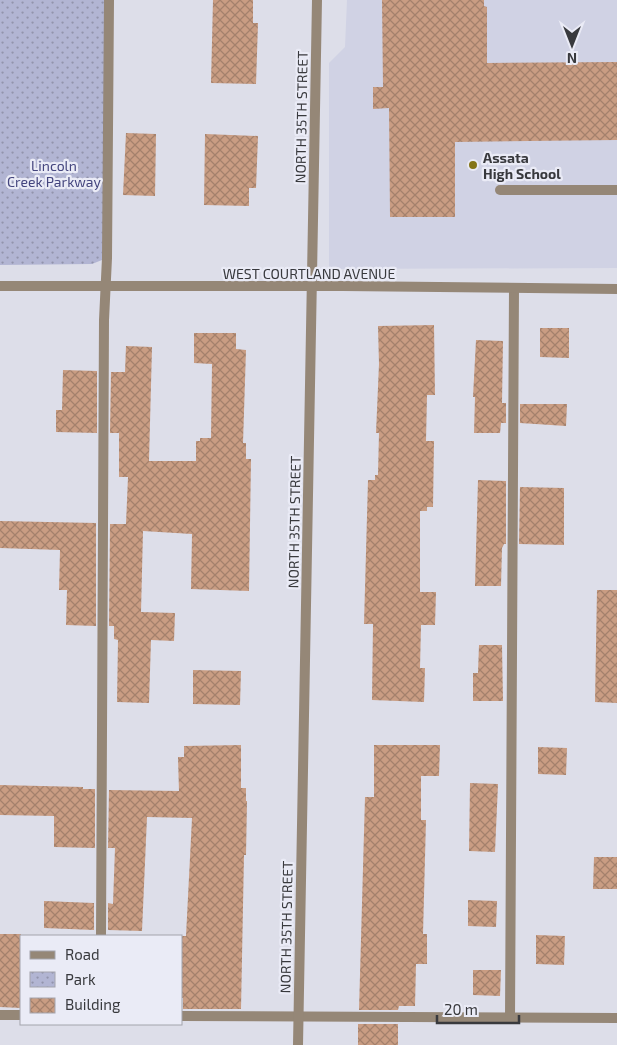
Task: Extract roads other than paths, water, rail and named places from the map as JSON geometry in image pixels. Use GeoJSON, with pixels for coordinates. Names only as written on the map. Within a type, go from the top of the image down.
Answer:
{"type":"FeatureCollection","features":[{"type":"Feature","properties":{"kind":"street"},"geometry":{"type":"LineString","coordinates":[[101,935],[105,287],[107,258],[109,0]]}},
{"type":"Feature","properties":{"kind":"street","name":"NORTH 35TH STREET"},"geometry":{"type":"LineString","coordinates":[[298,1045],[317,0]]}},
{"type":"Feature","properties":{"kind":"street"},"geometry":{"type":"LineString","coordinates":[[500,190],[617,190]]}},
{"type":"Feature","properties":{"kind":"street","name":"WEST COURTLAND AVENUE"},"geometry":{"type":"LineString","coordinates":[[0,286],[312,286],[617,289]]}},
{"type":"Feature","properties":{"kind":"street"},"geometry":{"type":"LineString","coordinates":[[510,1018],[514,288]]}},
{"type":"Feature","properties":{"kind":"street"},"geometry":{"type":"LineString","coordinates":[[0,1015],[20,1015]]}},
{"type":"Feature","properties":{"kind":"street"},"geometry":{"type":"LineString","coordinates":[[182,1016],[617,1018]]}},
{"type":"Feature","properties":{"kind":"place","name":"Assata High School"},"geometry":{"type":"Point","coordinates":[473,165]}},
{"type":"Feature","properties":{"kind":"park label","name":"Lincoln Creek Parkway"},"geometry":{"type":"Point","coordinates":[54,174]}}]}
